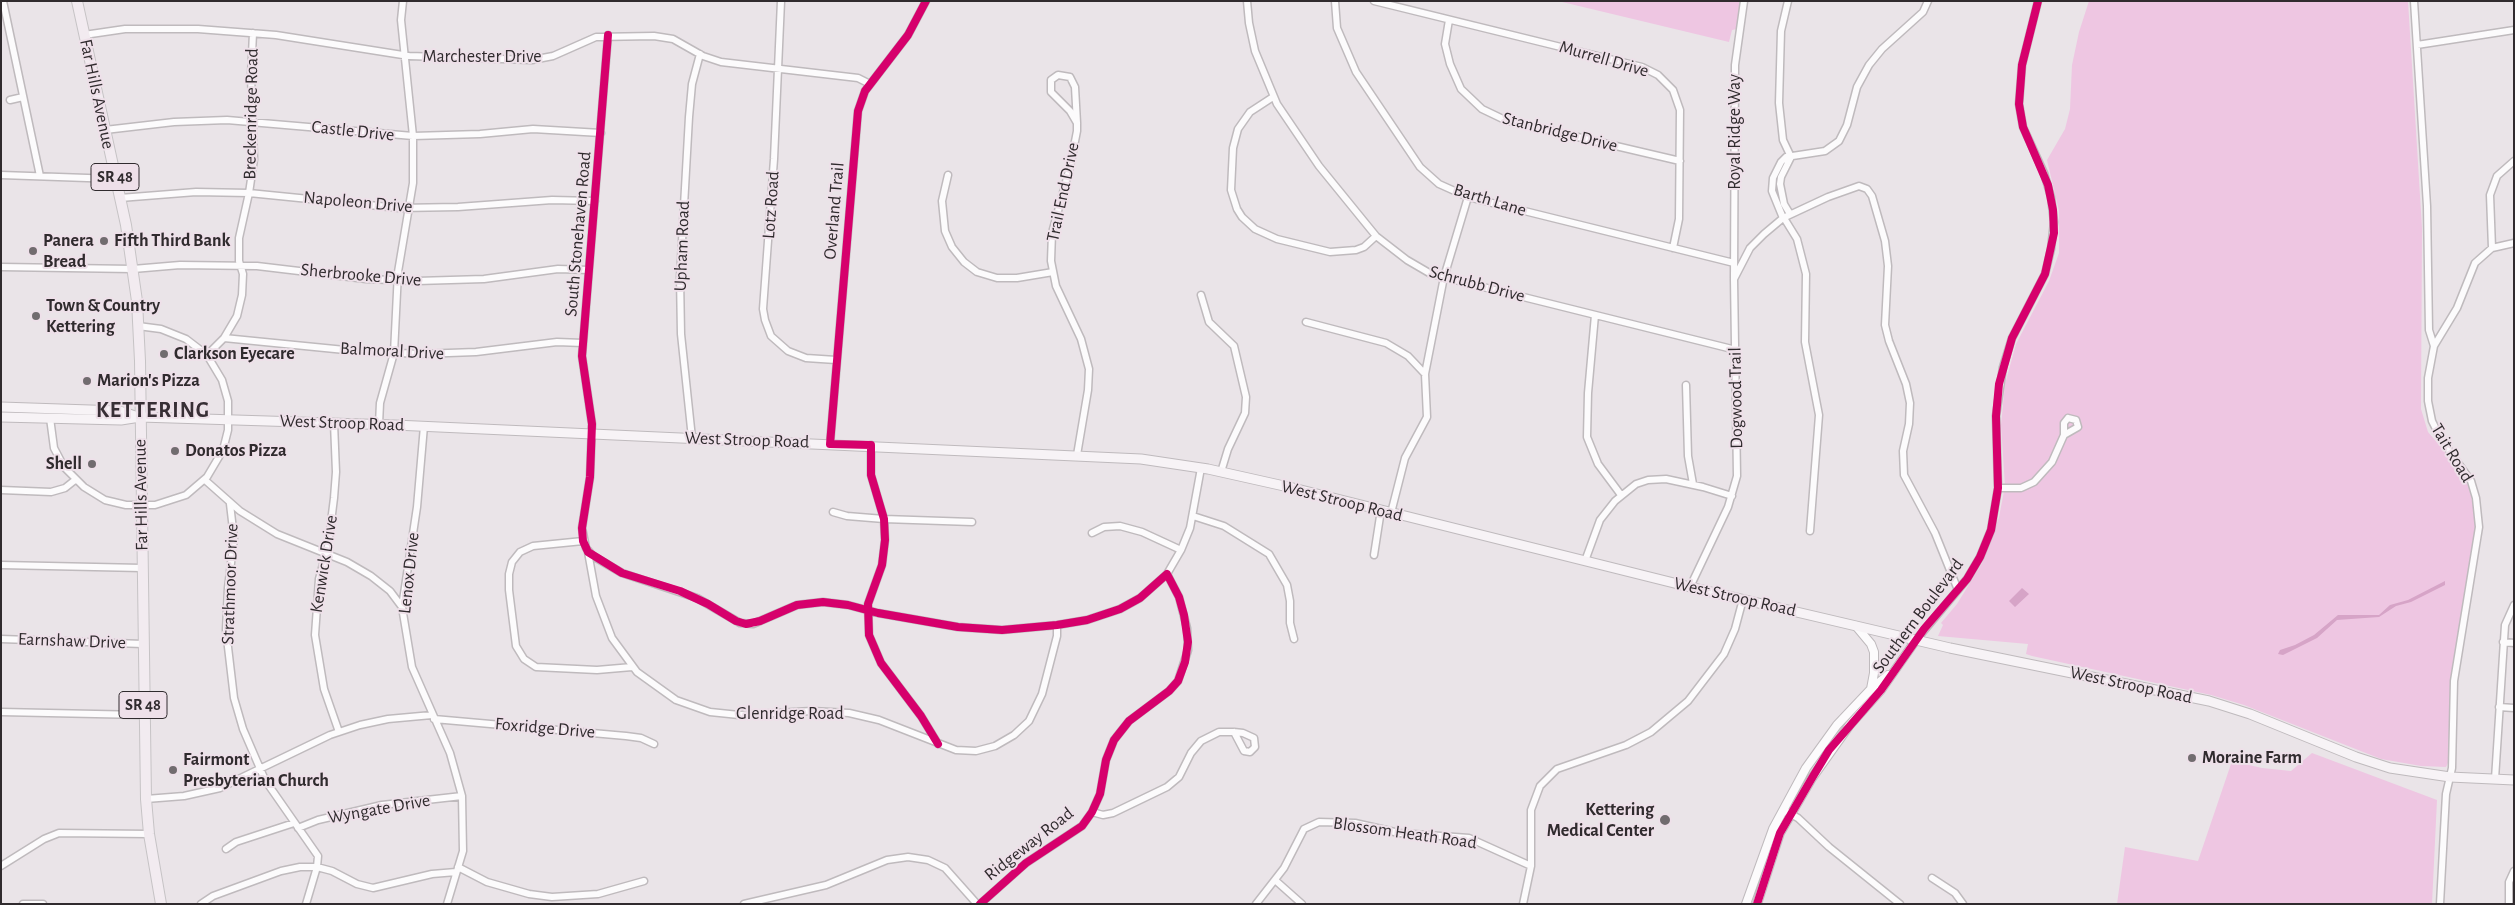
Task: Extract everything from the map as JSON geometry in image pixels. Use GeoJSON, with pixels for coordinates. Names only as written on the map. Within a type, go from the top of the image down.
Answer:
{"type":"FeatureCollection","features":[{"type":"Feature","properties":{"kind":"main road","name":"Far Hills Avenue"},"geometry":{"type":"LineString","coordinates":[[77,1],[120,198],[133,269],[138,326],[146,799],[149,834],[161,904]]}},
{"type":"Feature","properties":{"kind":"main road"},"geometry":{"type":"LineString","coordinates":[[1,407],[120,412],[140,417]]}},
{"type":"Feature","properties":{"kind":"main road"},"geometry":{"type":"LineString","coordinates":[[1,417],[121,420],[140,417]]}},
{"type":"Feature","properties":{"kind":"main road","name":"West Stroop Road"},"geometry":{"type":"LineString","coordinates":[[140,417],[379,424],[1120,456],[1202,468],[1916,640],[2209,701],[2250,714],[2373,763],[2411,772],[2450,777],[2514,780]]}},
{"type":"Feature","properties":{"kind":"street"},"geometry":{"type":"LineString","coordinates":[[3,1],[4,24],[23,97],[40,176]]}},
{"type":"Feature","properties":{"kind":"street"},"geometry":{"type":"LineString","coordinates":[[379,424],[380,403],[394,353],[398,280],[402,244],[410,208],[413,136],[401,20],[403,1]]}},
{"type":"Feature","properties":{"kind":"street","name":"Lotz Road"},"geometry":{"type":"LineString","coordinates":[[780,1],[774,168],[763,309],[765,320],[772,336],[788,351],[806,358],[836,360]]}},
{"type":"Feature","properties":{"kind":"street","name":"Overland Trail"},"geometry":{"type":"LineString","coordinates":[[830,444],[856,119],[861,101],[870,84],[908,35],[926,1]]}},
{"type":"Feature","properties":{"kind":"street","name":"Schrubb Drive"},"geometry":{"type":"LineString","coordinates":[[1248,1],[1252,37],[1273,97],[1313,159],[1376,236],[1422,270],[1444,278],[1736,350]]}},
{"type":"Feature","properties":{"kind":"street","name":"Barth Lane"},"geometry":{"type":"LineString","coordinates":[[1335,1],[1335,20],[1348,59],[1374,100],[1425,172],[1439,184],[1468,197],[1734,263]]}},
{"type":"Feature","properties":{"kind":"street","name":"Murrell Drive"},"geometry":{"type":"LineString","coordinates":[[1374,1],[1642,67],[1658,75],[1673,90],[1678,103],[1679,218],[1673,248]]}},
{"type":"Feature","properties":{"kind":"street","name":"Royal Ridge Way"},"geometry":{"type":"LineString","coordinates":[[1734,263],[1735,65],[1744,1]]}},
{"type":"Feature","properties":{"kind":"street"},"geometry":{"type":"LineString","coordinates":[[1788,1],[1781,31],[1779,103],[1783,140],[1791,157],[1825,151],[1840,141],[1848,125],[1857,87],[1869,65],[1882,49],[1923,12],[1928,1]]}},
{"type":"Feature","properties":{"kind":"street","name":"Southern Boulevard"},"geometry":{"type":"LineString","coordinates":[[1756,904],[1780,833],[1790,813],[1829,750],[1881,690],[1916,640],[1958,590],[1973,570],[1986,544],[1994,516],[1998,488],[1996,416],[2003,367],[2012,338],[2045,274],[2054,233],[2054,210],[2048,185],[2023,127],[2019,104],[2022,65],[2038,1]]}},
{"type":"Feature","properties":{"kind":"street","name":"Tait Road"},"geometry":{"type":"LineString","coordinates":[[2414,1],[2427,206],[2428,330],[2434,346],[2428,378],[2430,411],[2441,440],[2471,481],[2476,498],[2479,527],[2455,671],[2450,777],[2446,794],[2440,904]]}},
{"type":"Feature","properties":{"kind":"street","name":"Stanbridge Drive"},"geometry":{"type":"LineString","coordinates":[[1449,20],[1445,44],[1450,64],[1461,88],[1482,109],[1505,120],[1680,161]]}},
{"type":"Feature","properties":{"kind":"street","name":"Marchester Drive"},"geometry":{"type":"LineString","coordinates":[[84,35],[100,31],[154,29],[253,33],[406,56],[472,59],[539,59],[558,54],[589,39],[608,35],[664,36],[721,62],[858,78],[870,84]]}},
{"type":"Feature","properties":{"kind":"street"},"geometry":{"type":"LineString","coordinates":[[2417,44],[2514,30]]}},
{"type":"Feature","properties":{"kind":"street","name":"Breckenridge Road"},"geometry":{"type":"LineString","coordinates":[[224,338],[233,325],[240,306],[243,285],[239,238],[254,159],[251,76],[253,33]]}},
{"type":"Feature","properties":{"kind":"street","name":"South Stonehaven Road"},"geometry":{"type":"LineString","coordinates":[[583,541],[583,514],[590,477],[592,434],[592,411],[583,369],[584,343],[608,35]]}},
{"type":"Feature","properties":{"kind":"street","name":"Upham Road"},"geometry":{"type":"LineString","coordinates":[[692,438],[682,334],[680,277],[689,117],[692,84],[700,54]]}},
{"type":"Feature","properties":{"kind":"street","name":"Trail End Drive"},"geometry":{"type":"LineString","coordinates":[[1077,127],[1070,111],[1051,92],[1052,80],[1058,75],[1067,75],[1073,81],[1077,127],[1070,167],[1052,233],[1053,272],[1062,299],[1081,339],[1088,364],[1088,390],[1077,455]]}},
{"type":"Feature","properties":{"kind":"street"},"geometry":{"type":"LineString","coordinates":[[10,100],[23,97]]}},
{"type":"Feature","properties":{"kind":"street"},"geometry":{"type":"LineString","coordinates":[[1273,97],[1250,112],[1238,129],[1232,148],[1231,190],[1237,209],[1242,217],[1255,229],[1277,239],[1330,252],[1356,250],[1364,247],[1376,236]]}},
{"type":"Feature","properties":{"kind":"street","name":"Castle Drive"},"geometry":{"type":"LineString","coordinates":[[105,130],[174,122],[254,121],[413,136],[480,134],[533,129],[601,133]]}},
{"type":"Feature","properties":{"kind":"street","name":"Royal Ridge Way"},"geometry":{"type":"LineString","coordinates":[[1791,157],[1773,178],[1772,189],[1797,239],[1806,274],[1805,342],[1819,415],[1810,531]]}},
{"type":"Feature","properties":{"kind":"street"},"geometry":{"type":"LineString","coordinates":[[2492,248],[2490,195],[2497,176],[2514,161]]}},
{"type":"Feature","properties":{"kind":"street","name":"Royal Ridge Way"},"geometry":{"type":"LineString","coordinates":[[1781,168],[1782,209]]}},
{"type":"Feature","properties":{"kind":"street"},"geometry":{"type":"LineString","coordinates":[[1,175],[116,179]]}},
{"type":"Feature","properties":{"kind":"street"},"geometry":{"type":"LineString","coordinates":[[948,175],[942,201],[945,231],[952,248],[964,262],[977,272],[997,278],[1017,278],[1053,272]]}},
{"type":"Feature","properties":{"kind":"street","name":"Dogwood Trail"},"geometry":{"type":"LineString","coordinates":[[1690,587],[1732,496],[1737,476],[1734,279],[1750,248],[1786,217],[1828,197],[1859,186],[1866,189],[1872,196],[1885,241],[1888,266],[1885,325],[1889,341],[1906,384],[1910,403],[1909,424],[1904,450],[1904,475],[1935,533],[1958,590]]}},
{"type":"Feature","properties":{"kind":"street"},"geometry":{"type":"LineString","coordinates":[[1772,189],[1781,190]]}},
{"type":"Feature","properties":{"kind":"street","name":"Napoleon Drive"},"geometry":{"type":"LineString","coordinates":[[120,198],[196,192],[249,193],[410,208],[458,207],[552,200],[595,201]]}},
{"type":"Feature","properties":{"kind":"street"},"geometry":{"type":"LineString","coordinates":[[1391,513],[1405,458],[1426,417],[1424,374],[1444,278],[1468,197]]}},
{"type":"Feature","properties":{"kind":"street"},"geometry":{"type":"LineString","coordinates":[[2434,346],[2457,308],[2476,263],[2492,248],[2514,243]]}},
{"type":"Feature","properties":{"kind":"street"},"geometry":{"type":"LineString","coordinates":[[1734,263],[1734,279]]}},
{"type":"Feature","properties":{"kind":"street","name":"Sherbrooke Drive"},"geometry":{"type":"LineString","coordinates":[[1,267],[133,269],[180,265],[241,266],[398,280],[484,279],[558,269],[589,270]]}},
{"type":"Feature","properties":{"kind":"street"},"geometry":{"type":"LineString","coordinates":[[1201,294],[1210,322],[1234,346],[1246,397],[1245,413],[1228,449],[1221,472]]}},
{"type":"Feature","properties":{"kind":"street"},"geometry":{"type":"LineString","coordinates":[[1595,315],[1588,393],[1587,437],[1598,464],[1622,495]]}},
{"type":"Feature","properties":{"kind":"street"},"geometry":{"type":"LineString","coordinates":[[1306,322],[1386,343],[1408,356],[1424,374]]}},
{"type":"Feature","properties":{"kind":"street"},"geometry":{"type":"LineString","coordinates":[[50,418],[54,448],[64,466],[75,480],[105,500],[126,505],[155,505],[178,498],[205,480],[223,450],[229,420],[226,391],[219,374],[207,355],[177,334],[138,326]]}},
{"type":"Feature","properties":{"kind":"street"},"geometry":{"type":"LineString","coordinates":[[207,355],[224,338]]}},
{"type":"Feature","properties":{"kind":"street","name":"Balmoral Drive"},"geometry":{"type":"LineString","coordinates":[[224,338],[394,353],[454,354],[556,342],[584,343]]}},
{"type":"Feature","properties":{"kind":"street"},"geometry":{"type":"LineString","coordinates":[[1686,385],[1688,456],[1693,484]]}},
{"type":"Feature","properties":{"kind":"street","name":"Kenwick Drive"},"geometry":{"type":"LineString","coordinates":[[334,423],[336,481],[326,554],[316,596],[316,643],[324,689],[339,732]]}},
{"type":"Feature","properties":{"kind":"street","name":"Lenox Drive"},"geometry":{"type":"LineString","coordinates":[[424,426],[417,507],[402,607],[412,667],[453,760],[462,796],[463,847],[447,904]]}},
{"type":"Feature","properties":{"kind":"street"},"geometry":{"type":"LineString","coordinates":[[1998,488],[2021,488],[2034,482],[2051,463],[2064,435]]}},
{"type":"Feature","properties":{"kind":"street"},"geometry":{"type":"LineString","coordinates":[[870,445],[871,475],[884,520],[884,554],[868,610],[869,635],[875,654],[938,744]]}},
{"type":"Feature","properties":{"kind":"street"},"geometry":{"type":"LineString","coordinates":[[588,552],[622,573],[697,598],[740,623],[753,624],[787,609],[810,603],[832,603],[903,619],[958,627],[1002,630],[1057,625],[1086,620],[1120,610],[1140,598],[1167,574],[1181,550],[1194,516],[1202,468]]}},
{"type":"Feature","properties":{"kind":"street"},"geometry":{"type":"LineString","coordinates":[[1585,561],[1600,520],[1622,495],[1636,484],[1648,480],[1666,479],[1693,484],[1732,496]]}},
{"type":"Feature","properties":{"kind":"street"},"geometry":{"type":"LineString","coordinates":[[1,490],[51,492],[65,488],[75,480]]}},
{"type":"Feature","properties":{"kind":"street"},"geometry":{"type":"LineString","coordinates":[[205,480],[230,504],[277,534],[348,562],[371,576],[390,591],[402,607]]}},
{"type":"Feature","properties":{"kind":"street","name":"Strathmoor Drive"},"geometry":{"type":"LineString","coordinates":[[230,504],[234,538],[226,609],[228,661],[237,708],[260,770],[273,794],[318,856],[317,867]]}},
{"type":"Feature","properties":{"kind":"street"},"geometry":{"type":"LineString","coordinates":[[1374,555],[1380,510]]}},
{"type":"Feature","properties":{"kind":"street"},"geometry":{"type":"LineString","coordinates":[[833,512],[847,516],[884,520],[972,522]]}},
{"type":"Feature","properties":{"kind":"street"},"geometry":{"type":"LineString","coordinates":[[1194,516],[1224,526],[1269,554],[1287,585],[1290,601],[1290,623],[1294,639]]}},
{"type":"Feature","properties":{"kind":"street"},"geometry":{"type":"LineString","coordinates":[[1092,533],[1104,527],[1120,526],[1142,532],[1181,550]]}},
{"type":"Feature","properties":{"kind":"street"},"geometry":{"type":"LineString","coordinates":[[583,541],[533,546],[520,552],[512,562],[509,574],[509,590],[516,646],[524,659],[536,667],[597,670],[632,667]]}},
{"type":"Feature","properties":{"kind":"street","name":"Glenridge Road"},"geometry":{"type":"LineString","coordinates":[[583,541],[588,552],[592,579],[602,616],[612,638],[632,667],[646,680],[676,700],[710,712],[739,716],[812,711],[849,713],[880,720],[956,750],[985,750],[1004,742],[1022,728],[1035,712],[1042,694],[1057,636],[1057,625]]}},
{"type":"Feature","properties":{"kind":"street"},"geometry":{"type":"LineString","coordinates":[[1,565],[142,568]]}},
{"type":"Feature","properties":{"kind":"street","name":"Ridgeway Road"},"geometry":{"type":"LineString","coordinates":[[979,904],[1026,863],[1076,830],[1092,812],[1100,794],[1106,760],[1114,740],[1128,721],[1174,686],[1184,668],[1188,650],[1187,628],[1178,597],[1167,574]]}},
{"type":"Feature","properties":{"kind":"street"},"geometry":{"type":"LineString","coordinates":[[1523,904],[1531,866],[1531,810],[1540,786],[1556,770],[1639,739],[1660,726],[1688,702],[1724,654],[1735,630],[1743,599]]}},
{"type":"Feature","properties":{"kind":"street"},"geometry":{"type":"LineString","coordinates":[[2495,779],[2503,642],[2507,617],[2514,604]]}},
{"type":"Feature","properties":{"kind":"street"},"geometry":{"type":"LineString","coordinates":[[1856,626],[1871,644],[1874,652],[1874,673],[1871,688]]}},
{"type":"Feature","properties":{"kind":"street","name":"Earnshaw Drive"},"geometry":{"type":"LineString","coordinates":[[1,639],[143,644]]}},
{"type":"Feature","properties":{"kind":"street"},"geometry":{"type":"LineString","coordinates":[[2503,642],[2514,643]]}},
{"type":"Feature","properties":{"kind":"street","name":"Southern Boulevard"},"geometry":{"type":"LineString","coordinates":[[1746,904],[1764,849],[1782,810],[1806,768],[1822,744],[1871,688],[1892,672]]}},
{"type":"Feature","properties":{"kind":"street"},"geometry":{"type":"LineString","coordinates":[[2499,707],[2514,708]]}},
{"type":"Feature","properties":{"kind":"street"},"geometry":{"type":"LineString","coordinates":[[1,712],[144,715]]}},
{"type":"Feature","properties":{"kind":"street","name":"Foxridge Drive"},"geometry":{"type":"LineString","coordinates":[[146,799],[200,793],[235,782],[339,732],[372,721],[433,717],[641,738],[654,744]]}},
{"type":"Feature","properties":{"kind":"street"},"geometry":{"type":"LineString","coordinates":[[1092,812],[1103,816],[1113,813],[1167,787],[1179,777],[1191,753],[1201,741],[1219,732],[1234,732]]}},
{"type":"Feature","properties":{"kind":"street","name":"Wyngate Drive"},"geometry":{"type":"LineString","coordinates":[[226,849],[236,842],[296,825],[382,805],[462,796]]}},
{"type":"Feature","properties":{"kind":"street"},"geometry":{"type":"LineString","coordinates":[[1782,810],[1790,813],[1900,904]]}},
{"type":"Feature","properties":{"kind":"street","name":"Blossom Heath Road"},"geometry":{"type":"LineString","coordinates":[[1256,904],[1287,864],[1304,829],[1318,822],[1355,823],[1400,832],[1469,838],[1531,866]]}},
{"type":"Feature","properties":{"kind":"street"},"geometry":{"type":"LineString","coordinates":[[1,866],[44,839],[60,833],[149,834]]}},
{"type":"Feature","properties":{"kind":"street"},"geometry":{"type":"LineString","coordinates":[[744,904],[826,885],[876,864],[908,857],[928,860],[945,868],[979,904]]}},
{"type":"Feature","properties":{"kind":"street"},"geometry":{"type":"LineString","coordinates":[[201,904],[213,896],[300,867],[317,867],[332,871],[357,884],[373,888],[457,869],[487,882],[538,896],[568,897],[598,894],[644,881]]}},
{"type":"Feature","properties":{"kind":"street"},"geometry":{"type":"LineString","coordinates":[[306,904],[317,867]]}},
{"type":"Feature","properties":{"kind":"street"},"geometry":{"type":"LineString","coordinates":[[2509,904],[2509,882],[2514,871]]}},
{"type":"Feature","properties":{"kind":"street"},"geometry":{"type":"LineString","coordinates":[[1932,878],[1955,893],[1963,904]]}},
{"type":"Feature","properties":{"kind":"street"},"geometry":{"type":"LineString","coordinates":[[1275,880],[1302,904]]}},
{"type":"Feature","properties":{"kind":"street"},"geometry":{"type":"LineString","coordinates":[[22,904],[43,904]]}},
{"type":"Feature","properties":{"kind":"shaded area"},"geometry":{"type":"Polygon","coordinates":[[[1558,1],[1739,1],[1739,23],[1737,29],[1732,30],[1729,42],[1558,1]]]}},
{"type":"Feature","properties":{"kind":"shaded area"},"geometry":{"type":"Polygon","coordinates":[[[2089,1],[2408,1],[2422,228],[2421,409],[2428,432],[2451,459],[2469,487],[2476,519],[2476,539],[2453,667],[2449,761],[2446,767],[2421,766],[2381,759],[2244,705],[2211,695],[2032,656],[2026,654],[2028,644],[1938,636],[1943,625],[1941,623],[1957,604],[1982,563],[1999,517],[2005,486],[2001,425],[2005,384],[2016,344],[2049,281],[2059,253],[2059,211],[2047,160],[2065,129],[2070,109],[2072,65],[2079,32],[2089,1]]]}},
{"type":"Feature","properties":{"kind":"shaded area"},"geometry":{"type":"Polygon","coordinates":[[[2445,581],[2445,585],[2411,602],[2396,606],[2379,617],[2337,620],[2317,638],[2283,655],[2278,654],[2280,650],[2314,635],[2338,615],[2379,615],[2390,605],[2408,600],[2445,581]]]}},
{"type":"Feature","properties":{"kind":"shaded area"},"geometry":{"type":"Polygon","coordinates":[[[2022,588],[2029,594],[2015,607],[2009,601],[2022,588]]]}},
{"type":"Feature","properties":{"kind":"shaded area"},"geometry":{"type":"Polygon","coordinates":[[[2312,753],[2437,800],[2432,904],[2117,904],[2125,847],[2198,861],[2232,761],[2262,768],[2291,771],[2312,753]]]}},
{"type":"Feature","properties":{"kind":"cycle path"},"geometry":{"type":"LineString","coordinates":[[926,1],[908,35],[865,91],[858,111],[830,444],[871,445],[871,475],[884,519],[885,540],[882,565],[868,604],[869,635],[881,663],[921,716],[938,744]]}},
{"type":"Feature","properties":{"kind":"cycle path"},"geometry":{"type":"LineString","coordinates":[[1757,904],[1780,833],[1829,750],[1881,690],[1924,629],[1967,579],[1980,557],[1991,530],[1998,488],[1996,416],[1999,384],[2012,338],[2045,274],[2054,233],[2053,210],[2048,185],[2023,127],[2019,104],[2022,65],[2038,1]]}},
{"type":"Feature","properties":{"kind":"cycle path"},"geometry":{"type":"LineString","coordinates":[[608,35],[582,356],[592,424],[590,477],[582,528],[583,541],[588,552],[622,573],[680,591],[708,604],[736,621],[746,624],[760,621],[797,605],[823,602],[848,605],[878,613],[958,627],[1002,630],[1057,625],[1087,620],[1120,609],[1140,598],[1167,574],[1179,597],[1188,642],[1185,662],[1178,681],[1169,691],[1129,721],[1114,740],[1106,760],[1100,794],[1092,812],[1082,826],[1026,863],[980,904]]}},
{"type":"Feature","properties":{"kind":"place","name":"Fifth Third Bank"},"geometry":{"type":"Point","coordinates":[104,241]}},
{"type":"Feature","properties":{"kind":"place","name":"Panera Bread"},"geometry":{"type":"Point","coordinates":[33,251]}},
{"type":"Feature","properties":{"kind":"place","name":"Town & Country Kettering"},"geometry":{"type":"Point","coordinates":[36,316]}},
{"type":"Feature","properties":{"kind":"place","name":"Clarkson Eyecare"},"geometry":{"type":"Point","coordinates":[164,354]}},
{"type":"Feature","properties":{"kind":"place","name":"Marion's Pizza"},"geometry":{"type":"Point","coordinates":[87,381]}},
{"type":"Feature","properties":{"kind":"place","name":"Donatos Pizza"},"geometry":{"type":"Point","coordinates":[175,451]}},
{"type":"Feature","properties":{"kind":"place","name":"Shell"},"geometry":{"type":"Point","coordinates":[92,464]}},
{"type":"Feature","properties":{"kind":"place","name":"Moraine Farm"},"geometry":{"type":"Point","coordinates":[2192,758]}},
{"type":"Feature","properties":{"kind":"place","name":"Fairmont Presbyterian Church"},"geometry":{"type":"Point","coordinates":[173,770]}},
{"type":"Feature","properties":{"kind":"place","name":"Kettering Medical Center"},"geometry":{"type":"Point","coordinates":[1665,820]}},
{"type":"Feature","properties":{"kind":"district","name":"KETTERING"},"geometry":{"type":"Point","coordinates":[153,410]}}]}
